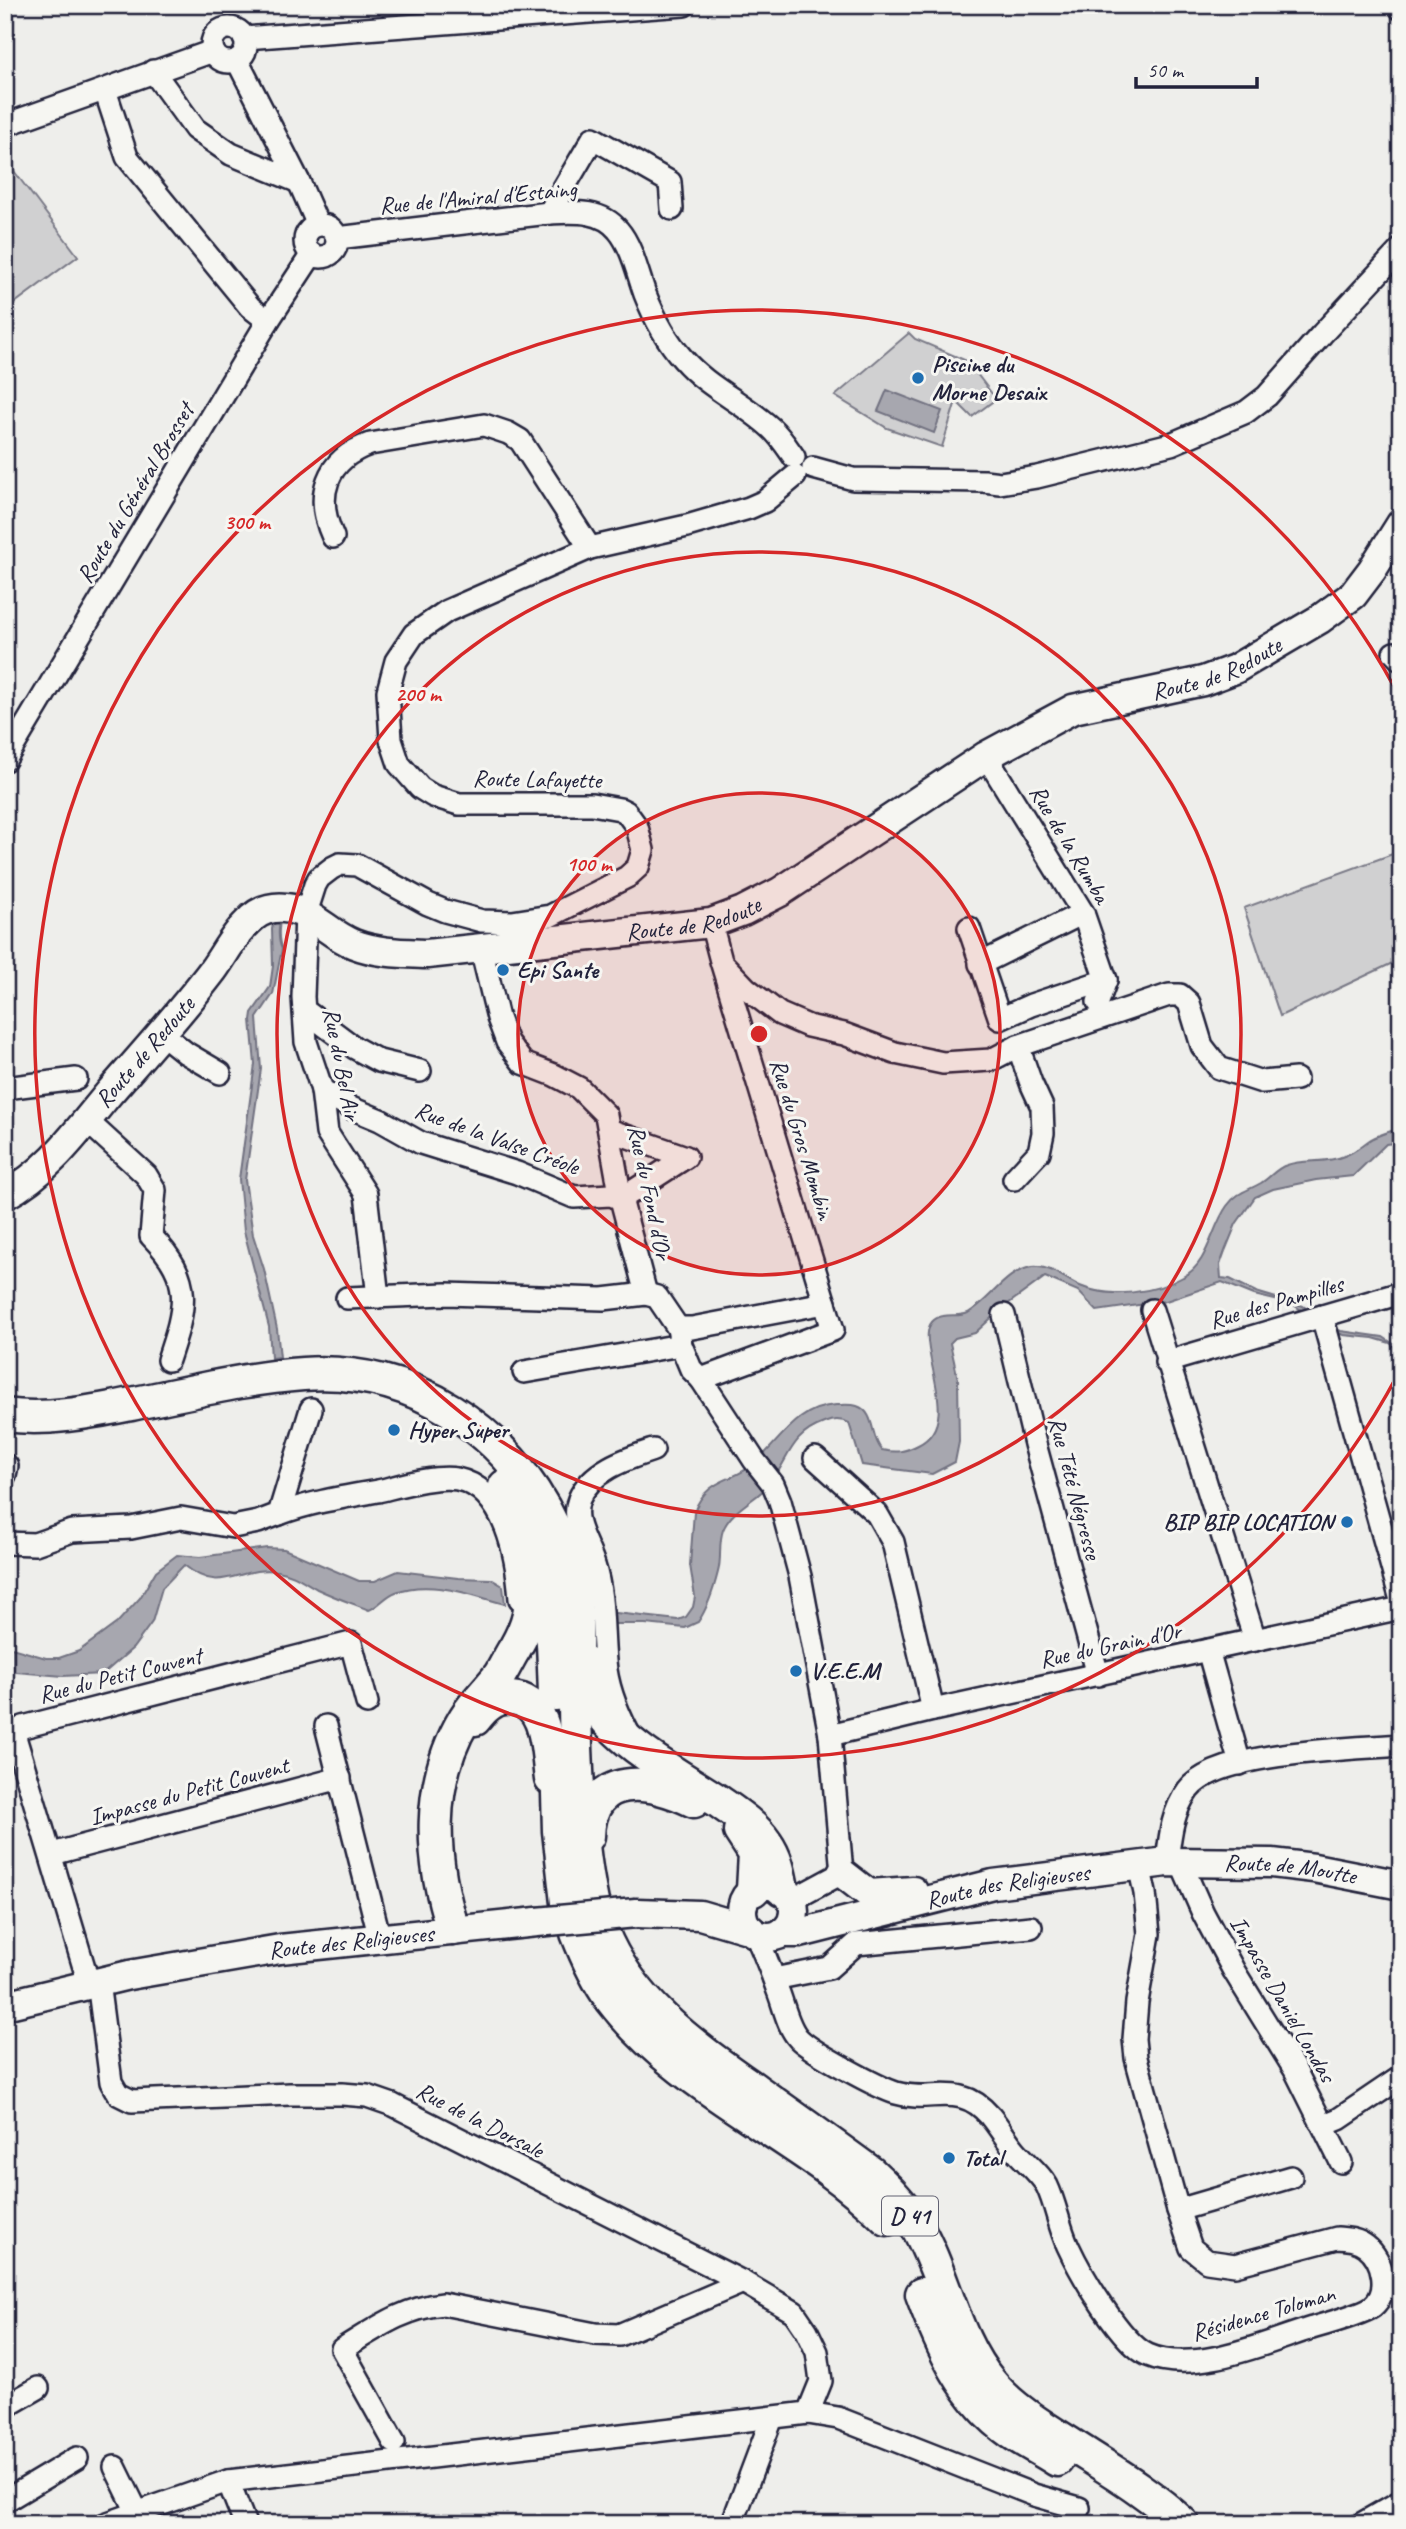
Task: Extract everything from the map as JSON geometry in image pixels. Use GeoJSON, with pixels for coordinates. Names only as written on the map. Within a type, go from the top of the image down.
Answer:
{"type":"FeatureCollection","features":[{"type":"Feature","properties":{"kind":"highway","name":"D 41"},"geometry":{"type":"LineString","coordinates":[[6,1444],[80,1414],[238,1382],[306,1373],[349,1374],[376,1378],[410,1389],[464,1418],[511,1459],[531,1486],[553,1525],[566,1555],[575,1596],[575,1709],[586,1956],[611,1999],[660,2051],[696,2079],[828,2168],[861,2193],[889,2220],[905,2247],[946,2354],[964,2384],[984,2409],[1010,2432],[1120,2500],[1150,2524]]}},
{"type":"Feature","properties":{"kind":"highway","name":"D 41"},"geometry":{"type":"LineString","coordinates":[[6,1444],[290,1391],[339,1389],[366,1394],[413,1410],[455,1434],[494,1470],[525,1517],[539,1550],[550,1597],[559,1831],[585,1910],[619,1967],[652,2010],[683,2038],[871,2173],[898,2200],[916,2224],[971,2354],[991,2384],[1029,2417],[1121,2476],[1183,2524]]}},
{"type":"Feature","properties":{"kind":"highway"},"geometry":{"type":"LineString","coordinates":[[5,1404],[80,1414]]}},
{"type":"Feature","properties":{"kind":"highway"},"geometry":{"type":"LineString","coordinates":[[506,1698],[519,1641],[532,1606],[525,1517]]}},
{"type":"Feature","properties":{"kind":"highway"},"geometry":{"type":"LineString","coordinates":[[575,1596],[588,1678],[601,1713],[634,1744],[737,1814],[756,1830],[771,1851],[778,1867],[775,1895]]}},
{"type":"Feature","properties":{"kind":"highway"},"geometry":{"type":"LineString","coordinates":[[453,1929],[446,1908],[437,1846],[438,1787],[451,1746],[466,1717],[499,1675],[519,1641]]}},
{"type":"Feature","properties":{"kind":"highway"},"geometry":{"type":"LineString","coordinates":[[451,1746],[490,1703],[506,1698],[520,1699],[533,1707],[544,1728],[559,1831]]}},
{"type":"Feature","properties":{"kind":"highway"},"geometry":{"type":"LineString","coordinates":[[585,1910],[592,1812],[608,1792],[631,1784],[649,1784],[692,1799],[741,1831],[775,1895]]}},
{"type":"Feature","properties":{"kind":"main road","name":"Route de Redoute"},"geometry":{"type":"LineString","coordinates":[[5,1195],[27,1183],[42,1170],[161,1033],[246,923],[271,908],[292,907],[306,913],[355,945],[388,952],[427,954],[711,923],[780,892],[986,756],[1073,709],[1127,696],[1173,689],[1236,669],[1320,619],[1353,594],[1401,524]]}},
{"type":"Feature","properties":{"kind":"main road","name":"Route des Religieuses"},"geometry":{"type":"LineString","coordinates":[[5,2005],[93,1983],[279,1949],[453,1929],[636,1913],[700,1915],[765,1933],[800,1933],[993,1884],[1173,1862]]}},
{"type":"Feature","properties":{"kind":"main road","name":"Route de Moutte"},"geometry":{"type":"LineString","coordinates":[[1173,1862],[1272,1863],[1314,1868],[1401,1885]]}},
{"type":"Feature","properties":{"kind":"main road"},"geometry":{"type":"LineString","coordinates":[[833,1877],[869,1894],[993,1884]]}},
{"type":"Feature","properties":{"kind":"main road"},"geometry":{"type":"LineString","coordinates":[[775,1895],[803,1912],[836,1923]]}},
{"type":"Feature","properties":{"kind":"main road"},"geometry":{"type":"LineString","coordinates":[[775,1895],[794,1911],[791,1924],[765,1933],[746,1925],[742,1911],[775,1895]]}},
{"type":"Feature","properties":{"kind":"main road","name":"Route des Religieuses"},"geometry":{"type":"LineString","coordinates":[[700,1915],[775,1895]]}},
{"type":"Feature","properties":{"kind":"street"},"geometry":{"type":"LineString","coordinates":[[244,38],[684,5]]}},
{"type":"Feature","properties":{"kind":"street"},"geometry":{"type":"LineString","coordinates":[[225,29],[236,30],[244,38],[246,48],[237,61],[220,60],[213,51],[215,35],[225,29]]}},
{"type":"Feature","properties":{"kind":"street"},"geometry":{"type":"LineString","coordinates":[[5,125],[213,51]]}},
{"type":"Feature","properties":{"kind":"street"},"geometry":{"type":"LineString","coordinates":[[237,61],[318,225]]}},
{"type":"Feature","properties":{"kind":"street"},"geometry":{"type":"LineString","coordinates":[[153,71],[195,129],[226,151],[299,182]]}},
{"type":"Feature","properties":{"kind":"street"},"geometry":{"type":"LineString","coordinates":[[105,90],[127,157],[250,307],[268,321]]}},
{"type":"Feature","properties":{"kind":"street"},"geometry":{"type":"LineString","coordinates":[[549,213],[593,138],[670,182],[672,209]]}},
{"type":"Feature","properties":{"kind":"street","name":"Rue de l'Amiral d'Estaing"},"geometry":{"type":"LineString","coordinates":[[337,238],[549,213],[584,212],[596,215],[618,230],[661,328],[682,358],[695,371],[771,428],[800,467]]}},
{"type":"Feature","properties":{"kind":"street"},"geometry":{"type":"LineString","coordinates":[[318,225],[332,229],[337,238],[335,248],[328,256],[312,254],[306,245],[309,230],[318,225]]}},
{"type":"Feature","properties":{"kind":"street"},"geometry":{"type":"LineString","coordinates":[[800,467],[853,479],[1000,483],[1171,444],[1246,412],[1268,396],[1401,249]]}},
{"type":"Feature","properties":{"kind":"street","name":"Route du Général Brosset"},"geometry":{"type":"LineString","coordinates":[[5,760],[268,321],[312,254]]}},
{"type":"Feature","properties":{"kind":"street"},"geometry":{"type":"LineString","coordinates":[[333,537],[325,520],[323,505],[327,481],[333,470],[357,448],[484,425],[509,433],[520,440],[590,548]]}},
{"type":"Feature","properties":{"kind":"street","name":"Route Lafayette"},"geometry":{"type":"LineString","coordinates":[[306,913],[319,878],[340,864],[357,865],[428,904],[463,918],[512,922],[558,913],[627,877],[638,867],[642,858],[642,841],[637,827],[626,812],[603,804],[474,805],[444,800],[420,788],[399,764],[391,740],[388,711],[390,677],[396,661],[414,634],[447,611],[590,548],[687,526],[748,508],[765,501],[800,467]]}},
{"type":"Feature","properties":{"kind":"street","name":"Rue de la Rumba"},"geometry":{"type":"LineString","coordinates":[[986,756],[1083,913],[1106,980]]}},
{"type":"Feature","properties":{"kind":"street","name":"Rue du Bel Air"},"geometry":{"type":"LineString","coordinates":[[306,913],[306,1042],[322,1090],[327,1133],[366,1194],[378,1297]]}},
{"type":"Feature","properties":{"kind":"street"},"geometry":{"type":"LineString","coordinates":[[979,964],[1083,913]]}},
{"type":"Feature","properties":{"kind":"street","name":"Rue du Gros Mombin"},"geometry":{"type":"LineString","coordinates":[[701,1379],[833,1330],[720,961],[711,923]]}},
{"type":"Feature","properties":{"kind":"street"},"geometry":{"type":"LineString","coordinates":[[969,928],[979,964],[1000,1019],[1031,1005],[1106,980]]}},
{"type":"Feature","properties":{"kind":"street","name":"Rue du Fond d'Or"},"geometry":{"type":"LineString","coordinates":[[481,948],[498,1018],[507,1042],[523,1063],[579,1088],[606,1115],[621,1199],[646,1294]]}},
{"type":"Feature","properties":{"kind":"street"},"geometry":{"type":"LineString","coordinates":[[720,961],[746,988],[779,1014],[808,1026],[844,1034],[895,1053],[943,1063],[991,1060],[1018,1046],[1169,995],[1180,995],[1189,1003],[1202,1046],[1219,1068],[1262,1082],[1296,1079]]}},
{"type":"Feature","properties":{"kind":"street"},"geometry":{"type":"LineString","coordinates":[[1098,1002],[1106,980]]}},
{"type":"Feature","properties":{"kind":"street"},"geometry":{"type":"LineString","coordinates":[[304,1010],[355,1048],[379,1062],[420,1071]]}},
{"type":"Feature","properties":{"kind":"street"},"geometry":{"type":"LineString","coordinates":[[161,1033],[186,1053],[220,1073]]}},
{"type":"Feature","properties":{"kind":"street"},"geometry":{"type":"LineString","coordinates":[[1014,1179],[1039,1152],[1044,1133],[1042,1107],[1018,1046]]}},
{"type":"Feature","properties":{"kind":"street"},"geometry":{"type":"LineString","coordinates":[[5,1088],[76,1079]]}},
{"type":"Feature","properties":{"kind":"street","name":"Rue de la Valse Créole"},"geometry":{"type":"LineString","coordinates":[[322,1090],[351,1108],[421,1143],[517,1173],[574,1197],[611,1195],[621,1199]]}},
{"type":"Feature","properties":{"kind":"street"},"geometry":{"type":"LineString","coordinates":[[86,1120],[146,1175],[155,1189],[151,1237],[177,1270],[183,1286],[180,1323],[168,1360]]}},
{"type":"Feature","properties":{"kind":"street"},"geometry":{"type":"LineString","coordinates":[[609,1130],[686,1157],[621,1199]]}},
{"type":"Feature","properties":{"kind":"street","name":"Rue des Pampilles"},"geometry":{"type":"LineString","coordinates":[[1166,1362],[1401,1293]]}},
{"type":"Feature","properties":{"kind":"street"},"geometry":{"type":"LineString","coordinates":[[347,1298],[446,1294],[603,1299],[646,1294],[657,1297],[679,1336],[691,1369],[701,1379],[776,1492],[800,1576],[830,1735],[833,1877],[775,1895]]}},
{"type":"Feature","properties":{"kind":"street"},"geometry":{"type":"LineString","coordinates":[[524,1372],[679,1336],[692,1328],[825,1303]]}},
{"type":"Feature","properties":{"kind":"street"},"geometry":{"type":"LineString","coordinates":[[1152,1310],[1166,1362],[1255,1640]]}},
{"type":"Feature","properties":{"kind":"street","name":"Rue Tété Négresse"},"geometry":{"type":"LineString","coordinates":[[1004,1315],[1035,1444],[1098,1675]]}},
{"type":"Feature","properties":{"kind":"street"},"geometry":{"type":"LineString","coordinates":[[1322,1316],[1401,1600]]}},
{"type":"Feature","properties":{"kind":"street"},"geometry":{"type":"LineString","coordinates":[[279,1514],[311,1409]]}},
{"type":"Feature","properties":{"kind":"street"},"geometry":{"type":"LineString","coordinates":[[631,1784],[638,1777],[641,1756],[619,1715],[605,1664],[600,1588],[594,1565],[576,1521],[576,1507],[580,1496],[589,1485],[615,1463],[653,1450]]}},
{"type":"Feature","properties":{"kind":"street"},"geometry":{"type":"LineString","coordinates":[[815,1458],[877,1514],[893,1542],[933,1710]]}},
{"type":"Feature","properties":{"kind":"street"},"geometry":{"type":"LineString","coordinates":[[5,1543],[35,1544],[72,1531],[131,1528],[181,1518],[233,1527],[258,1522],[308,1503],[423,1482],[455,1479],[472,1485],[490,1499],[505,1524],[513,1548],[520,1601],[519,1641]]}},
{"type":"Feature","properties":{"kind":"street","name":"Rue du Grain d'Or"},"geometry":{"type":"LineString","coordinates":[[830,1735],[1401,1608]]}},
{"type":"Feature","properties":{"kind":"street","name":"Rue du Petit Couvent"},"geometry":{"type":"LineString","coordinates":[[93,1983],[15,1737],[16,1731],[351,1643],[367,1703]]}},
{"type":"Feature","properties":{"kind":"street"},"geometry":{"type":"LineString","coordinates":[[1208,1650],[1240,1764]]}},
{"type":"Feature","properties":{"kind":"street"},"geometry":{"type":"LineString","coordinates":[[326,1726],[380,1939]]}},
{"type":"Feature","properties":{"kind":"street"},"geometry":{"type":"LineString","coordinates":[[1173,1862],[1175,1814],[1188,1790],[1209,1772],[1304,1753],[1401,1745]]}},
{"type":"Feature","properties":{"kind":"street","name":"Impasse du Petit Couvent"},"geometry":{"type":"LineString","coordinates":[[52,1854],[340,1778]]}},
{"type":"Feature","properties":{"kind":"street","name":"Impasse Daniel Londas"},"geometry":{"type":"LineString","coordinates":[[1173,1862],[1234,1971],[1295,2070],[1341,2162]]}},
{"type":"Feature","properties":{"kind":"street","name":"Résidence Toloman"},"geometry":{"type":"LineString","coordinates":[[774,1979],[799,2039],[839,2064],[898,2094],[956,2095],[972,2100],[990,2115],[1015,2150],[1046,2184],[1068,2246],[1086,2279],[1118,2327],[1134,2346],[1146,2354],[1160,2360],[1188,2362],[1221,2356],[1342,2319],[1372,2307],[1381,2294],[1383,2278],[1379,2261],[1368,2247],[1354,2239],[1336,2238],[1235,2265],[1207,2261],[1191,2248],[1136,2058],[1134,2039],[1137,2002],[1149,1934],[1139,1865]]}},
{"type":"Feature","properties":{"kind":"street"},"geometry":{"type":"LineString","coordinates":[[765,1933],[774,1979],[829,1968],[856,1944],[1031,1927]]}},
{"type":"Feature","properties":{"kind":"street","name":"Rue de la Dorsale"},"geometry":{"type":"LineString","coordinates":[[93,1983],[111,2082],[118,2094],[132,2101],[290,2094],[367,2096],[393,2105],[743,2282],[794,2312],[817,2352],[821,2381],[808,2413]]}},
{"type":"Feature","properties":{"kind":"street"},"geometry":{"type":"LineString","coordinates":[[1324,2125],[1339,2119],[1401,2077]]}},
{"type":"Feature","properties":{"kind":"street"},"geometry":{"type":"LineString","coordinates":[[1178,2210],[1292,2177]]}},
{"type":"Feature","properties":{"kind":"street"},"geometry":{"type":"LineString","coordinates":[[394,2442],[342,2349],[395,2317],[421,2306],[443,2304],[595,2334],[619,2334],[743,2282]]}},
{"type":"Feature","properties":{"kind":"street"},"geometry":{"type":"LineString","coordinates":[[5,2407],[38,2388]]}},
{"type":"Feature","properties":{"kind":"street"},"geometry":{"type":"LineString","coordinates":[[108,2522],[140,2518],[228,2481],[808,2413],[838,2418],[1034,2495],[1079,2508]]}},
{"type":"Feature","properties":{"kind":"street"},"geometry":{"type":"LineString","coordinates":[[732,2524],[772,2418]]}},
{"type":"Feature","properties":{"kind":"street"},"geometry":{"type":"LineString","coordinates":[[5,2501],[77,2458]]}},
{"type":"Feature","properties":{"kind":"street"},"geometry":{"type":"LineString","coordinates":[[115,2467],[140,2518]]}},
{"type":"Feature","properties":{"kind":"street"},"geometry":{"type":"LineString","coordinates":[[228,2481],[245,2524]]}},
{"type":"Feature","properties":{"kind":"street"},"geometry":{"type":"LineString","coordinates":[[1361,2524],[1401,2501]]}},
{"type":"Feature","properties":{"kind":"shaded area"},"geometry":{"type":"Polygon","coordinates":[[[5,159],[78,256],[12,305],[5,296],[5,159]]]}},
{"type":"Feature","properties":{"kind":"shaded area","name":"Piscine du Morne Desaix"},"geometry":{"type":"Polygon","coordinates":[[[909,333],[915,339],[967,361],[996,399],[972,417],[956,401],[942,447],[887,428],[835,396],[909,333]]]}},
{"type":"Feature","properties":{"kind":"shaded area"},"geometry":{"type":"Polygon","coordinates":[[[887,390],[942,411],[934,433],[878,411],[887,390]]]}},
{"type":"Feature","properties":{"kind":"shaded area"},"geometry":{"type":"Polygon","coordinates":[[[1398,852],[1401,857],[1401,959],[1280,1016],[1244,908],[1398,852]]]}},
{"type":"Feature","properties":{"kind":"shaded area"},"geometry":{"type":"Polygon","coordinates":[[[282,908],[279,934],[282,949],[273,994],[257,1018],[261,1069],[245,1180],[253,1235],[264,1269],[277,1329],[280,1357],[271,1358],[269,1327],[244,1231],[239,1179],[255,1064],[252,1013],[270,987],[273,966],[272,929],[276,909],[282,908]]]}},
{"type":"Feature","properties":{"kind":"shaded area"},"geometry":{"type":"Polygon","coordinates":[[[1401,1128],[1401,1142],[1386,1144],[1353,1176],[1273,1189],[1255,1197],[1236,1224],[1220,1265],[1221,1278],[1303,1306],[1331,1327],[1341,1331],[1383,1337],[1401,1349],[1401,1352],[1390,1343],[1373,1338],[1343,1335],[1292,1304],[1254,1295],[1222,1282],[1166,1301],[1097,1311],[1078,1291],[1045,1277],[1001,1309],[975,1333],[955,1338],[950,1343],[958,1379],[959,1442],[955,1462],[932,1474],[862,1465],[849,1423],[834,1420],[813,1428],[792,1447],[766,1488],[727,1522],[722,1535],[716,1578],[698,1622],[685,1628],[613,1624],[607,1612],[678,1620],[686,1617],[693,1607],[695,1597],[690,1565],[694,1512],[699,1501],[713,1486],[755,1463],[800,1418],[822,1407],[857,1406],[863,1409],[870,1419],[878,1445],[887,1451],[909,1449],[933,1432],[938,1415],[938,1395],[928,1336],[931,1323],[943,1316],[968,1313],[1014,1274],[1032,1267],[1045,1268],[1080,1286],[1105,1292],[1132,1292],[1172,1283],[1192,1271],[1199,1263],[1222,1215],[1238,1195],[1261,1183],[1283,1166],[1337,1158],[1351,1153],[1374,1137],[1401,1128]]]}},
{"type":"Feature","properties":{"kind":"shaded area"},"geometry":{"type":"Polygon","coordinates":[[[267,1548],[284,1549],[359,1581],[375,1581],[398,1571],[491,1579],[503,1586],[505,1604],[465,1593],[423,1587],[396,1592],[369,1610],[323,1592],[283,1572],[264,1570],[230,1578],[209,1579],[184,1565],[162,1588],[152,1622],[133,1648],[103,1674],[63,1676],[5,1671],[5,1646],[46,1658],[59,1658],[79,1651],[117,1623],[140,1598],[156,1571],[177,1555],[200,1557],[267,1548]]]}},
{"type":"Feature","properties":{"kind":"place","name":"Piscine du Morne Desaix"},"geometry":{"type":"Point","coordinates":[918,378]}},
{"type":"Feature","properties":{"kind":"place","name":"Epi Sante"},"geometry":{"type":"Point","coordinates":[503,970]}},
{"type":"Feature","properties":{"kind":"place","name":"Hyper Super"},"geometry":{"type":"Point","coordinates":[394,1430]}},
{"type":"Feature","properties":{"kind":"place","name":"BIP BIP LOCATION"},"geometry":{"type":"Point","coordinates":[1347,1522]}},
{"type":"Feature","properties":{"kind":"place","name":"V.E.E.M"},"geometry":{"type":"Point","coordinates":[796,1671]}},
{"type":"Feature","properties":{"kind":"place","name":"Total"},"geometry":{"type":"Point","coordinates":[949,2158]}}]}
